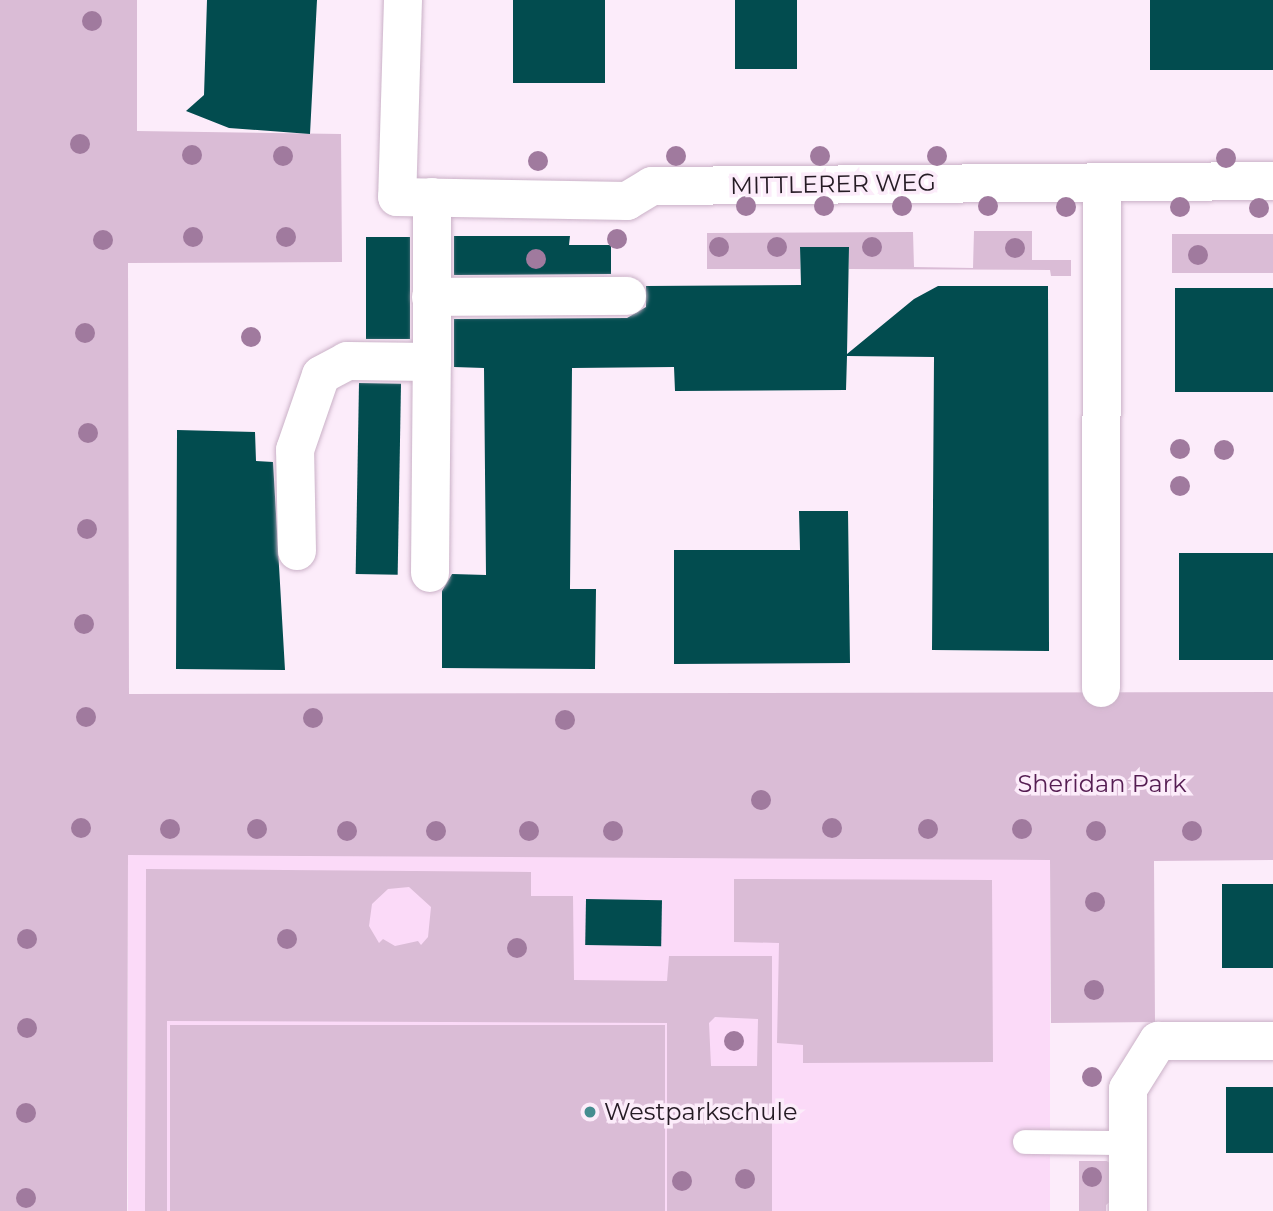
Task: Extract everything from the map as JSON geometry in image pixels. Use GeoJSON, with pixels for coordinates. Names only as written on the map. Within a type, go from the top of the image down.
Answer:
{"type":"FeatureCollection","features":[{"type":"Feature","properties":{"kind":"street"},"geometry":{"type":"LineString","coordinates":[[403,0],[415,197],[431,297],[430,573]]}},
{"type":"Feature","properties":{"kind":"street","name":"MITTLERER WEG"},"geometry":{"type":"LineString","coordinates":[[415,197],[627,201],[652,186],[1273,181]]}},
{"type":"Feature","properties":{"kind":"street"},"geometry":{"type":"LineString","coordinates":[[1101,688],[1102,182]]}},
{"type":"Feature","properties":{"kind":"street"},"geometry":{"type":"LineString","coordinates":[[431,297],[627,296]]}},
{"type":"Feature","properties":{"kind":"street"},"geometry":{"type":"LineString","coordinates":[[297,551],[295,450],[321,375],[347,361],[432,362]]}},
{"type":"Feature","properties":{"kind":"street"},"geometry":{"type":"LineString","coordinates":[[1128,1211],[1128,1089],[1158,1041],[1273,1041]]}},
{"type":"Feature","properties":{"kind":"lane"},"geometry":{"type":"LineString","coordinates":[[1025,1142],[1127,1143]]}},
{"type":"Feature","properties":{"kind":"shaded area","name":"Westparkschule"},"geometry":{"type":"Polygon","coordinates":[[[128,855],[1050,855],[1050,1211],[128,1211],[128,855]]]}},
{"type":"Feature","properties":{"kind":"green space","name":"Sheridan Park"},"geometry":{"type":"Polygon","coordinates":[[[0,0],[137,0],[137,131],[341,134],[342,262],[128,263],[129,694],[1273,692],[1273,860],[1154,861],[1155,1022],[1051,1023],[1050,860],[128,855],[127,1211],[0,1211],[0,0]]]}},
{"type":"Feature","properties":{"kind":"green space"},"geometry":{"type":"Polygon","coordinates":[[[974,231],[1032,231],[1032,260],[1071,260],[1071,276],[1051,276],[1050,270],[849,269],[849,248],[800,247],[800,269],[707,269],[707,233],[913,232],[914,267],[973,268],[974,231]]]}},
{"type":"Feature","properties":{"kind":"green space"},"geometry":{"type":"Polygon","coordinates":[[[1172,234],[1273,234],[1273,273],[1172,273],[1172,234]]]}},
{"type":"Feature","properties":{"kind":"green space"},"geometry":{"type":"Polygon","coordinates":[[[146,869],[531,872],[531,896],[573,896],[574,980],[667,981],[669,956],[772,956],[772,1211],[667,1211],[667,1023],[167,1021],[167,1211],[145,1211],[146,869]],[[409,887],[388,889],[372,904],[369,926],[379,943],[383,939],[395,946],[418,941],[421,945],[428,937],[431,907],[409,887]],[[715,1017],[709,1023],[711,1066],[757,1066],[758,1019],[715,1017]]]}},
{"type":"Feature","properties":{"kind":"green space"},"geometry":{"type":"Polygon","coordinates":[[[734,879],[992,880],[993,1062],[803,1063],[803,1045],[777,1043],[779,943],[734,942],[734,879]]]}},
{"type":"Feature","properties":{"kind":"green space"},"geometry":{"type":"Polygon","coordinates":[[[170,1025],[665,1025],[665,1211],[170,1211],[170,1025]]]}},
{"type":"Feature","properties":{"kind":"green space"},"geometry":{"type":"Polygon","coordinates":[[[1079,1161],[1107,1161],[1123,1174],[1123,1191],[1106,1205],[1106,1211],[1079,1211],[1079,1161]]]}},
{"type":"Feature","properties":{"kind":"building"},"geometry":{"type":"Polygon","coordinates":[[[207,0],[317,0],[310,134],[229,128],[186,111],[204,95],[207,0]]]}},
{"type":"Feature","properties":{"kind":"building"},"geometry":{"type":"Polygon","coordinates":[[[513,0],[605,0],[605,83],[513,83],[513,0]]]}},
{"type":"Feature","properties":{"kind":"building"},"geometry":{"type":"Polygon","coordinates":[[[735,0],[797,0],[797,69],[735,69],[735,0]]]}},
{"type":"Feature","properties":{"kind":"building"},"geometry":{"type":"Polygon","coordinates":[[[1150,0],[1273,0],[1273,70],[1150,70],[1150,0]]]}},
{"type":"Feature","properties":{"kind":"building"},"geometry":{"type":"Polygon","coordinates":[[[454,236],[570,236],[569,245],[611,245],[611,274],[454,275],[454,236]]]}},
{"type":"Feature","properties":{"kind":"building"},"geometry":{"type":"Polygon","coordinates":[[[366,237],[410,237],[410,339],[366,339],[366,237]]]}},
{"type":"Feature","properties":{"kind":"building"},"geometry":{"type":"Polygon","coordinates":[[[800,247],[849,247],[847,354],[914,299],[938,286],[1048,286],[1049,651],[932,650],[934,357],[847,356],[846,390],[675,391],[674,367],[572,368],[570,589],[596,589],[595,669],[442,668],[442,591],[452,574],[486,575],[484,368],[454,367],[454,319],[627,318],[646,307],[646,286],[801,285],[800,247]]]}},
{"type":"Feature","properties":{"kind":"building"},"geometry":{"type":"Polygon","coordinates":[[[1175,288],[1273,288],[1273,392],[1175,392],[1175,288]]]}},
{"type":"Feature","properties":{"kind":"building"},"geometry":{"type":"Polygon","coordinates":[[[359,383],[401,384],[398,575],[356,574],[359,383]]]}},
{"type":"Feature","properties":{"kind":"building"},"geometry":{"type":"Polygon","coordinates":[[[177,430],[255,432],[256,461],[273,462],[285,670],[176,669],[177,430]]]}},
{"type":"Feature","properties":{"kind":"building"},"geometry":{"type":"Polygon","coordinates":[[[799,511],[848,511],[850,663],[674,664],[674,550],[800,550],[799,511]]]}},
{"type":"Feature","properties":{"kind":"building"},"geometry":{"type":"Polygon","coordinates":[[[1179,553],[1273,553],[1273,660],[1179,660],[1179,553]]]}},
{"type":"Feature","properties":{"kind":"building"},"geometry":{"type":"Polygon","coordinates":[[[1222,884],[1273,884],[1273,968],[1222,968],[1222,884]]]}},
{"type":"Feature","properties":{"kind":"building"},"geometry":{"type":"Polygon","coordinates":[[[586,899],[662,900],[661,946],[585,945],[586,899]]]}},
{"type":"Feature","properties":{"kind":"building"},"geometry":{"type":"Polygon","coordinates":[[[1226,1087],[1273,1087],[1273,1153],[1226,1153],[1226,1087]]]}},
{"type":"Feature","properties":{"kind":"place","name":"Westparkschule"},"geometry":{"type":"Point","coordinates":[590,1112]}}]}
